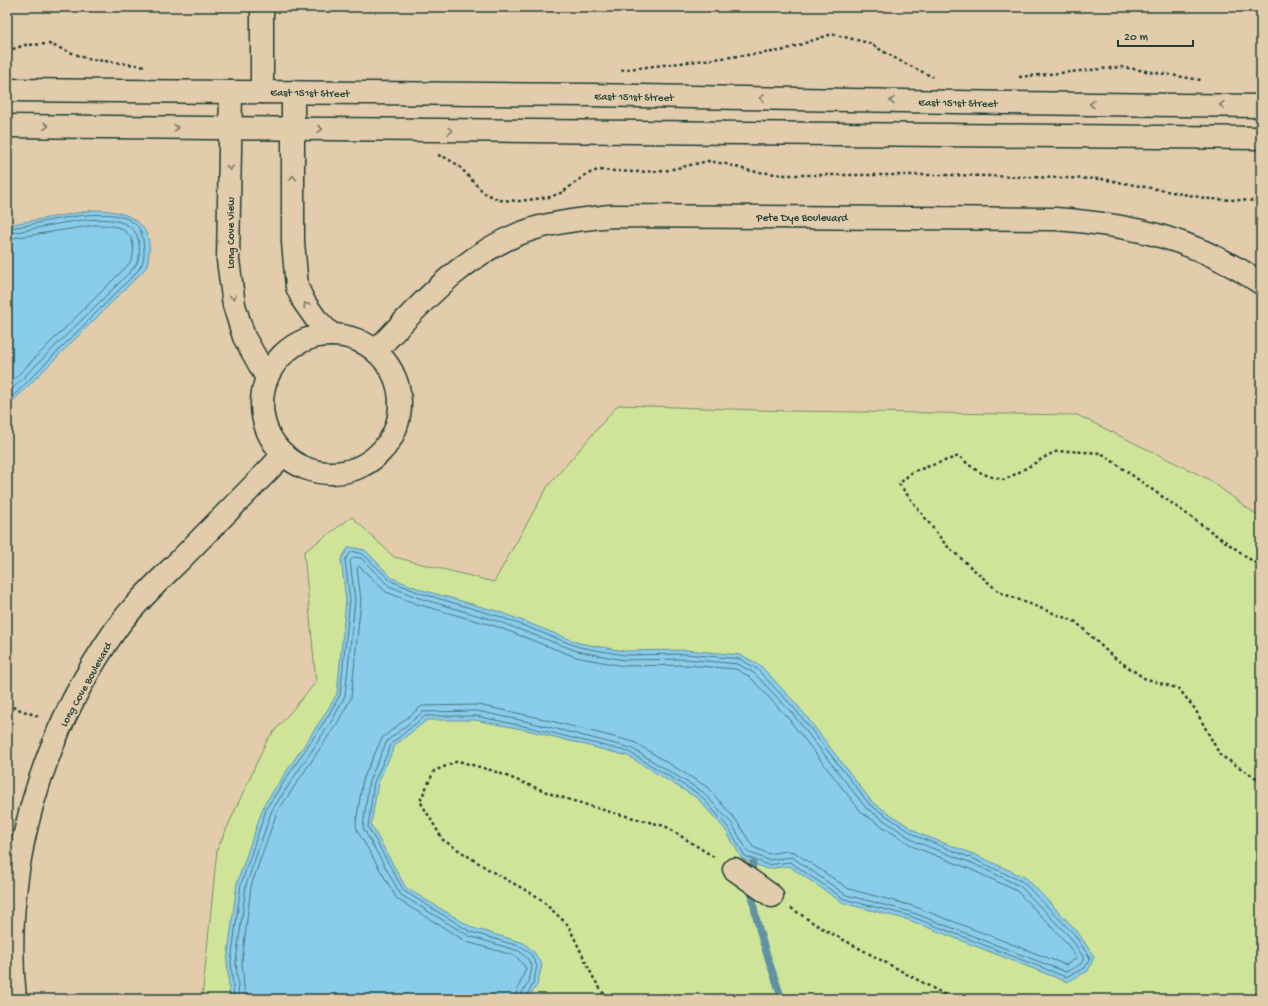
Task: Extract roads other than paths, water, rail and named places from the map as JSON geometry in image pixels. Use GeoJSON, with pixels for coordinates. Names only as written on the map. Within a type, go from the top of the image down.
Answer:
{"type":"FeatureCollection","features":[{"type":"Feature","properties":{"kind":"street"},"geometry":{"type":"LineString","coordinates":[[262,7],[262,92]]}},
{"type":"Feature","properties":{"kind":"street","name":"East 151st Street"},"geometry":{"type":"LineString","coordinates":[[7,90],[293,92],[1261,106]]}},
{"type":"Feature","properties":{"kind":"street","name":"Long Cove View"},"geometry":{"type":"LineString","coordinates":[[231,92],[228,260],[234,305],[244,338],[267,378]]}},
{"type":"Feature","properties":{"kind":"street"},"geometry":{"type":"LineString","coordinates":[[293,92],[293,242],[297,287],[304,302],[316,319],[332,335]]}},
{"type":"Feature","properties":{"kind":"street"},"geometry":{"type":"LineString","coordinates":[[7,126],[1261,138]]}},
{"type":"Feature","properties":{"kind":"street","name":"Pete Dye Boulevard"},"geometry":{"type":"LineString","coordinates":[[376,351],[430,293],[467,265],[498,245],[535,229],[573,220],[611,216],[1055,219],[1100,222],[1141,230],[1177,240],[1210,253],[1261,283]]}},
{"type":"Feature","properties":{"kind":"street"},"geometry":{"type":"LineString","coordinates":[[332,335],[355,339],[376,351],[391,367],[399,388],[400,410],[395,431],[383,450],[366,464],[345,472],[323,472],[302,467],[284,454],[273,441],[265,422],[262,394],[267,378],[277,360],[292,346],[311,338],[332,335]]}},
{"type":"Feature","properties":{"kind":"street","name":"Long Cove Boulevard"},"geometry":{"type":"LineString","coordinates":[[14,999],[12,938],[14,895],[19,857],[26,823],[38,784],[62,725],[89,673],[117,628],[153,588],[284,454]]}},
{"type":"Feature","properties":{"kind":"street"},"geometry":{"type":"LineString","coordinates":[[734,869],[767,892]]}},
{"type":"Feature","properties":{"kind":"water"},"geometry":{"type":"Polygon","coordinates":[[[94,210],[120,213],[131,217],[139,223],[145,231],[149,241],[149,253],[146,268],[7,407],[7,225],[94,210]]]}},
{"type":"Feature","properties":{"kind":"water"},"geometry":{"type":"Polygon","coordinates":[[[349,547],[365,550],[392,578],[422,590],[500,612],[579,643],[624,651],[686,650],[741,655],[760,665],[799,707],[872,802],[920,834],[976,855],[1026,878],[1077,931],[1094,957],[1088,971],[1067,982],[909,920],[843,903],[789,866],[767,869],[742,859],[725,829],[697,798],[628,756],[527,730],[475,720],[427,720],[395,745],[378,783],[371,825],[406,888],[473,928],[524,943],[534,952],[542,965],[537,985],[528,999],[230,999],[227,962],[237,883],[264,805],[337,694],[346,600],[341,559],[349,547]]]}},
{"type":"Feature","properties":{"kind":"waterway"},"geometry":{"type":"LineString","coordinates":[[752,877],[753,863]]}},
{"type":"Feature","properties":{"kind":"waterway"},"geometry":{"type":"LineString","coordinates":[[752,887],[755,913],[759,928],[782,999]]}}]}
